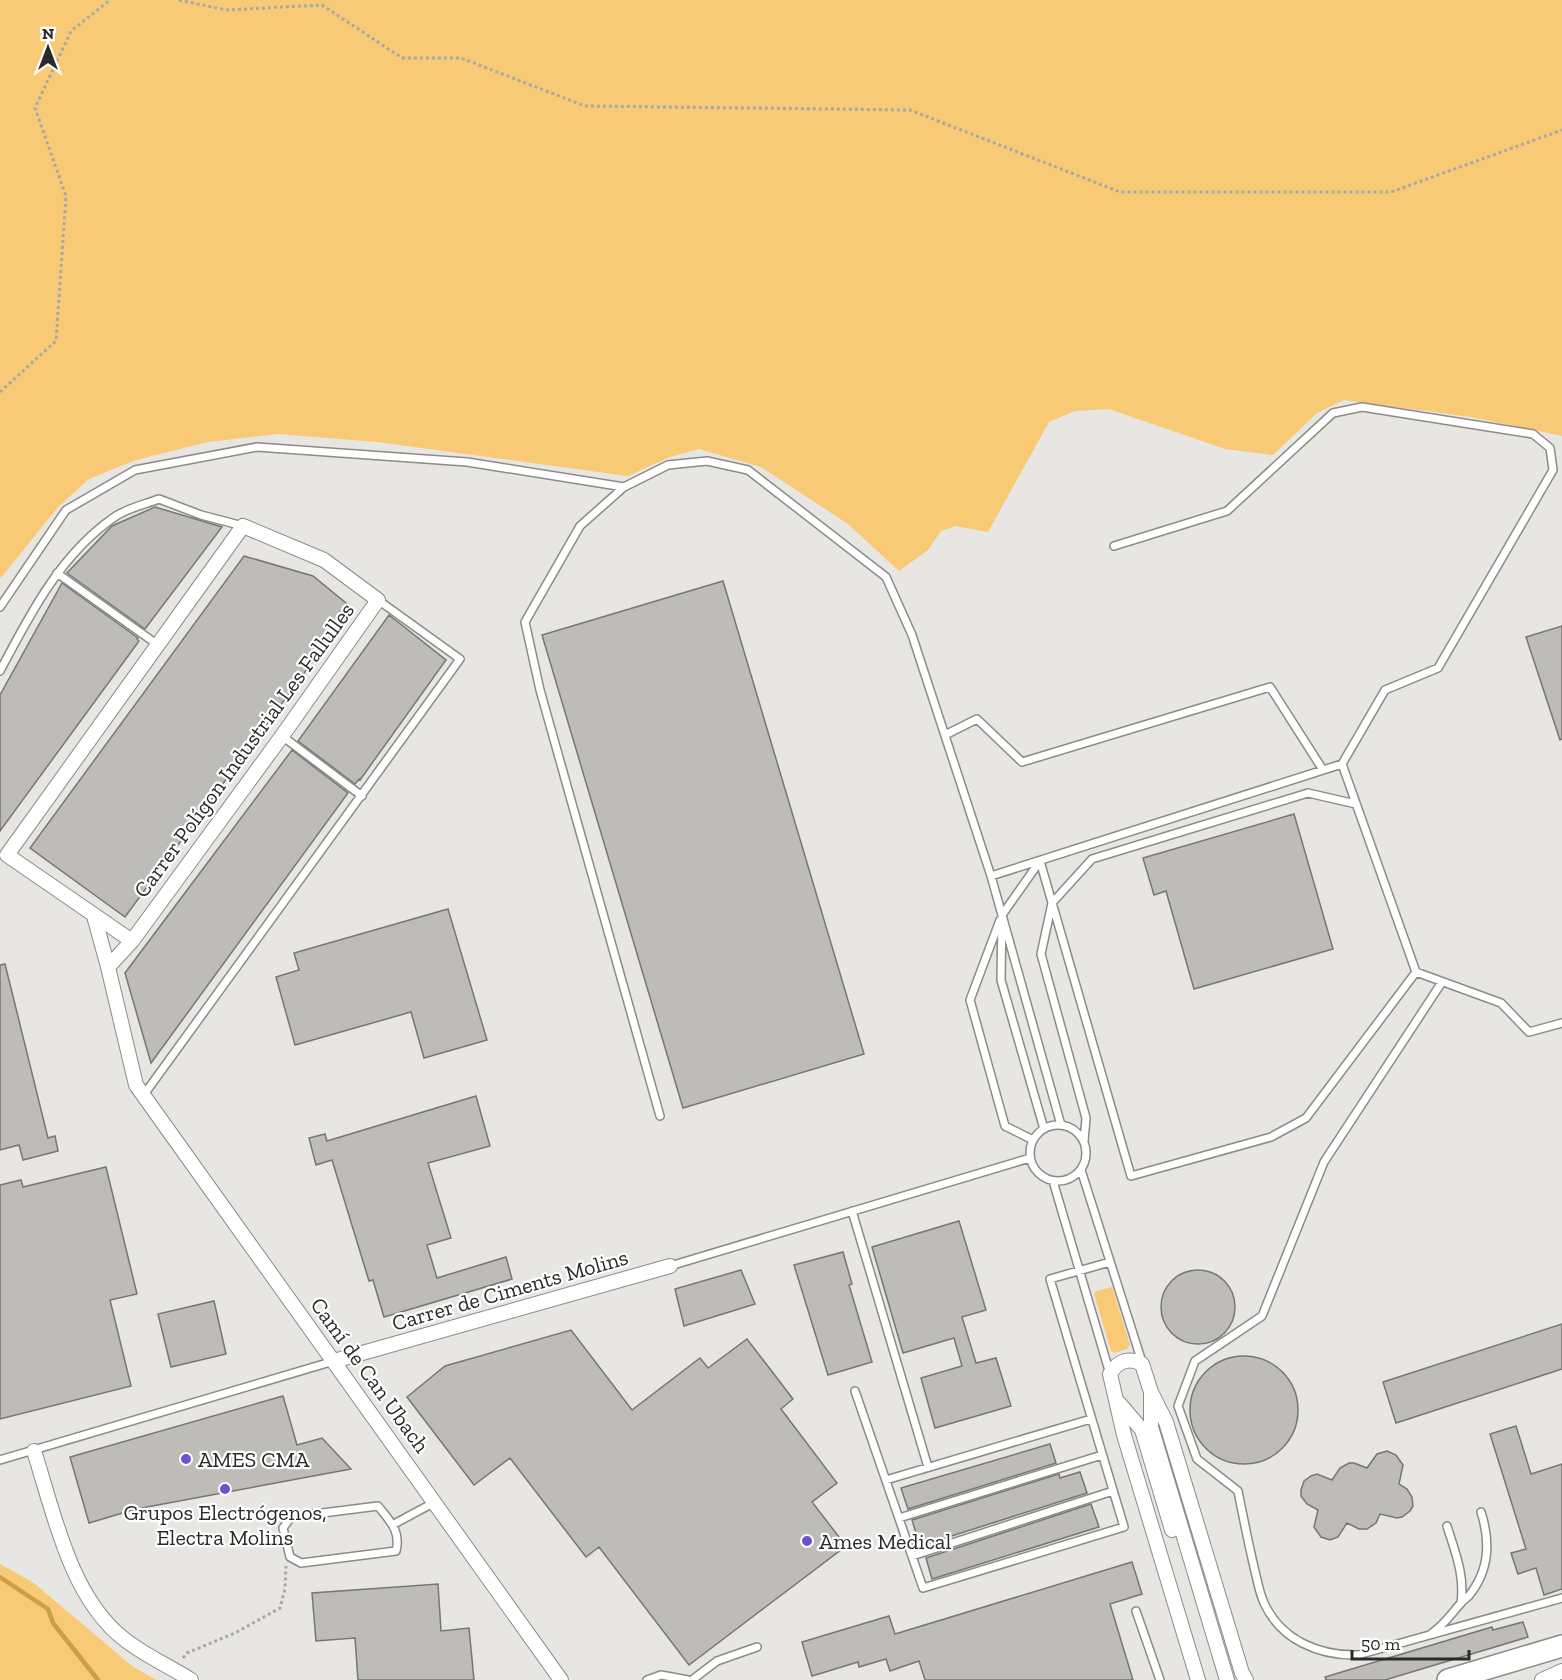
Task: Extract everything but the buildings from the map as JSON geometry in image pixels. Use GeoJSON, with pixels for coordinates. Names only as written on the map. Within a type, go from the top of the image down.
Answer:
{"type":"FeatureCollection","features":[{"type":"Feature","properties":{"kind":"main road"},"geometry":{"type":"LineString","coordinates":[[1448,1680],[1562,1646]]}},
{"type":"Feature","properties":{"kind":"street","name":"Carrer Polígon Industrial Les Fallulles"},"geometry":{"type":"LineString","coordinates":[[108,967],[132,941],[378,600],[324,560],[243,526]]}},
{"type":"Feature","properties":{"kind":"street"},"geometry":{"type":"LineString","coordinates":[[132,941],[3,859],[243,526]]}},
{"type":"Feature","properties":{"kind":"street"},"geometry":{"type":"LineString","coordinates":[[94,916],[136,1085],[143,1096]]}},
{"type":"Feature","properties":{"kind":"street","name":"Camí de Can Ubach"},"geometry":{"type":"LineString","coordinates":[[143,1096],[561,1680]]}},
{"type":"Feature","properties":{"kind":"street","name":"Carrer de Ciments Molins"},"geometry":{"type":"LineString","coordinates":[[334,1361],[670,1266]]}},
{"type":"Feature","properties":{"kind":"street"},"geometry":{"type":"LineString","coordinates":[[1198,1680],[1125,1435],[1110,1374],[1113,1367],[1125,1361],[1132,1360],[1142,1364],[1151,1392],[1166,1422],[1246,1680]]}},
{"type":"Feature","properties":{"kind":"street"},"geometry":{"type":"LineString","coordinates":[[1151,1392],[1151,1427],[1227,1680]]}},
{"type":"Feature","properties":{"kind":"street"},"geometry":{"type":"LineString","coordinates":[[1118,1402],[1142,1430],[1217,1680]]}},
{"type":"Feature","properties":{"kind":"street"},"geometry":{"type":"LineString","coordinates":[[33,1450],[74,1571],[93,1606],[123,1639],[190,1680]]}},
{"type":"Feature","properties":{"kind":"street"},"geometry":{"type":"LineString","coordinates":[[1542,1680],[1562,1671]]}},
{"type":"Feature","properties":{"kind":"lane"},"geometry":{"type":"LineString","coordinates":[[991,876],[1342,764],[1385,690],[1438,668],[1553,470],[1550,448],[1533,434],[1362,407],[1333,413],[1227,511],[1114,546]]}},
{"type":"Feature","properties":{"kind":"lane"},"geometry":{"type":"LineString","coordinates":[[0,608],[66,510],[135,470],[257,447],[467,462],[624,487]]}},
{"type":"Feature","properties":{"kind":"lane"},"geometry":{"type":"LineString","coordinates":[[660,1116],[540,690],[525,622],[580,526],[624,487],[668,465],[707,461],[748,470],[886,577],[912,634],[991,876],[1061,1125]]}},
{"type":"Feature","properties":{"kind":"lane"},"geometry":{"type":"LineString","coordinates":[[0,671],[27,620],[75,549],[117,515],[159,499],[201,515],[243,526]]}},
{"type":"Feature","properties":{"kind":"lane"},"geometry":{"type":"LineString","coordinates":[[57,573],[158,645]]}},
{"type":"Feature","properties":{"kind":"lane"},"geometry":{"type":"LineString","coordinates":[[143,1096],[460,659],[378,600]]}},
{"type":"Feature","properties":{"kind":"lane"},"geometry":{"type":"LineString","coordinates":[[945,735],[977,719],[1022,762],[1270,687],[1323,770]]}},
{"type":"Feature","properties":{"kind":"lane"},"geometry":{"type":"LineString","coordinates":[[282,736],[362,796]]}},
{"type":"Feature","properties":{"kind":"lane"},"geometry":{"type":"LineString","coordinates":[[1342,764],[1416,972],[1501,1003],[1529,1032],[1562,1023]]}},
{"type":"Feature","properties":{"kind":"lane"},"geometry":{"type":"LineString","coordinates":[[1084,1142],[1077,1133],[1061,1125],[1044,1129],[1033,1140],[1030,1158],[1033,1167],[1039,1175],[1053,1181],[1066,1180],[1081,1170],[1086,1151],[1084,1142],[1086,1118],[1041,954],[1052,903],[1092,859],[1308,793],[1356,804]]}},
{"type":"Feature","properties":{"kind":"lane"},"geometry":{"type":"LineString","coordinates":[[1040,861],[1131,1176],[1271,1137],[1306,1118],[1416,972]]}},
{"type":"Feature","properties":{"kind":"lane"},"geometry":{"type":"LineString","coordinates":[[1033,1140],[1005,1126],[970,1000],[1002,915],[1040,861]]}},
{"type":"Feature","properties":{"kind":"lane"},"geometry":{"type":"LineString","coordinates":[[1002,915],[1001,980],[1044,1129]]}},
{"type":"Feature","properties":{"kind":"lane"},"geometry":{"type":"LineString","coordinates":[[1442,982],[1324,1162],[1262,1316],[1195,1361],[1178,1406],[1197,1459],[1238,1491],[1263,1602],[1274,1620],[1288,1635],[1310,1648],[1338,1656],[1358,1655],[1562,1598]]}},
{"type":"Feature","properties":{"kind":"lane","name":"Carrer de Ciments Molins"},"geometry":{"type":"LineString","coordinates":[[670,1266],[1030,1158]]}},
{"type":"Feature","properties":{"kind":"lane"},"geometry":{"type":"LineString","coordinates":[[1081,1170],[1142,1364]]}},
{"type":"Feature","properties":{"kind":"lane"},"geometry":{"type":"LineString","coordinates":[[1053,1181],[1110,1374]]}},
{"type":"Feature","properties":{"kind":"lane"},"geometry":{"type":"LineString","coordinates":[[852,1211],[928,1467]]}},
{"type":"Feature","properties":{"kind":"lane"},"geometry":{"type":"LineString","coordinates":[[855,1391],[923,1588],[1124,1527],[1050,1279],[1110,1262]]}},
{"type":"Feature","properties":{"kind":"lane","name":"Carrer de Ciments Molins"},"geometry":{"type":"LineString","coordinates":[[0,1460],[334,1361]]}},
{"type":"Feature","properties":{"kind":"lane"},"geometry":{"type":"LineString","coordinates":[[886,1480],[1091,1419]]}},
{"type":"Feature","properties":{"kind":"lane"},"geometry":{"type":"LineString","coordinates":[[899,1518],[1102,1455]]}},
{"type":"Feature","properties":{"kind":"lane"},"geometry":{"type":"LineString","coordinates":[[912,1556],[1113,1491]]}},
{"type":"Feature","properties":{"kind":"lane"},"geometry":{"type":"LineString","coordinates":[[394,1524],[435,1502]]}},
{"type":"Feature","properties":{"kind":"lane"},"geometry":{"type":"LineString","coordinates":[[378,1506],[394,1524],[398,1542],[396,1551],[301,1563],[290,1557],[283,1527],[291,1517],[378,1506]]}},
{"type":"Feature","properties":{"kind":"lane"},"geometry":{"type":"LineString","coordinates":[[1430,1635],[1448,1621],[1461,1603],[1472,1593],[1483,1570],[1488,1544],[1482,1512]]}},
{"type":"Feature","properties":{"kind":"lane"},"geometry":{"type":"LineString","coordinates":[[1447,1527],[1461,1570],[1463,1588],[1461,1603]]}},
{"type":"Feature","properties":{"kind":"lane"},"geometry":{"type":"LineString","coordinates":[[1136,1611],[1160,1680]]}},
{"type":"Feature","properties":{"kind":"lane"},"geometry":{"type":"LineString","coordinates":[[692,1680],[717,1661],[757,1647]]}},
{"type":"Feature","properties":{"kind":"lane"},"geometry":{"type":"LineString","coordinates":[[647,1680],[661,1676],[688,1680]]}},
{"type":"Feature","properties":{"kind":"path"},"geometry":{"type":"LineString","coordinates":[[0,392],[56,341],[66,196],[35,108],[71,31],[110,0]]}},
{"type":"Feature","properties":{"kind":"path"},"geometry":{"type":"LineString","coordinates":[[180,0],[225,10],[322,5],[402,58],[461,58],[585,106],[910,110],[1120,192],[1391,192],[1562,130]]}},
{"type":"Feature","properties":{"kind":"path"},"geometry":{"type":"LineString","coordinates":[[173,1669],[187,1653],[235,1633],[280,1608],[285,1589],[286,1566],[290,1557]]}},
{"type":"Feature","properties":{"kind":"shaded area"},"geometry":{"type":"Polygon","coordinates":[[[0,0],[1562,0],[1562,436],[1471,417],[1344,400],[1317,413],[1273,455],[1225,449],[1109,409],[1075,411],[1049,422],[988,532],[956,526],[941,531],[928,550],[899,571],[848,524],[761,467],[699,449],[670,457],[628,476],[377,442],[279,434],[208,442],[136,460],[89,479],[58,507],[0,579],[0,0]]]}},
{"type":"Feature","properties":{"kind":"shaded area"},"geometry":{"type":"Polygon","coordinates":[[[1112,1287],[1130,1345],[1127,1349],[1114,1353],[1111,1351],[1094,1294],[1096,1291],[1112,1287]]]}},
{"type":"Feature","properties":{"kind":"shaded area"},"geometry":{"type":"Polygon","coordinates":[[[0,1564],[34,1583],[132,1666],[156,1680],[0,1680],[0,1564]]]}},
{"type":"Feature","properties":{"kind":"waterway"},"geometry":{"type":"LineString","coordinates":[[0,1577],[48,1609],[53,1623],[98,1680]]}},
{"type":"Feature","properties":{"kind":"place","name":"AMES CMA"},"geometry":{"type":"Point","coordinates":[186,1459]}},
{"type":"Feature","properties":{"kind":"place","name":"Grupos Electrógenos, Electra Molins"},"geometry":{"type":"Point","coordinates":[225,1489]}},
{"type":"Feature","properties":{"kind":"place","name":"Ames Medical"},"geometry":{"type":"Point","coordinates":[807,1541]}}]}
